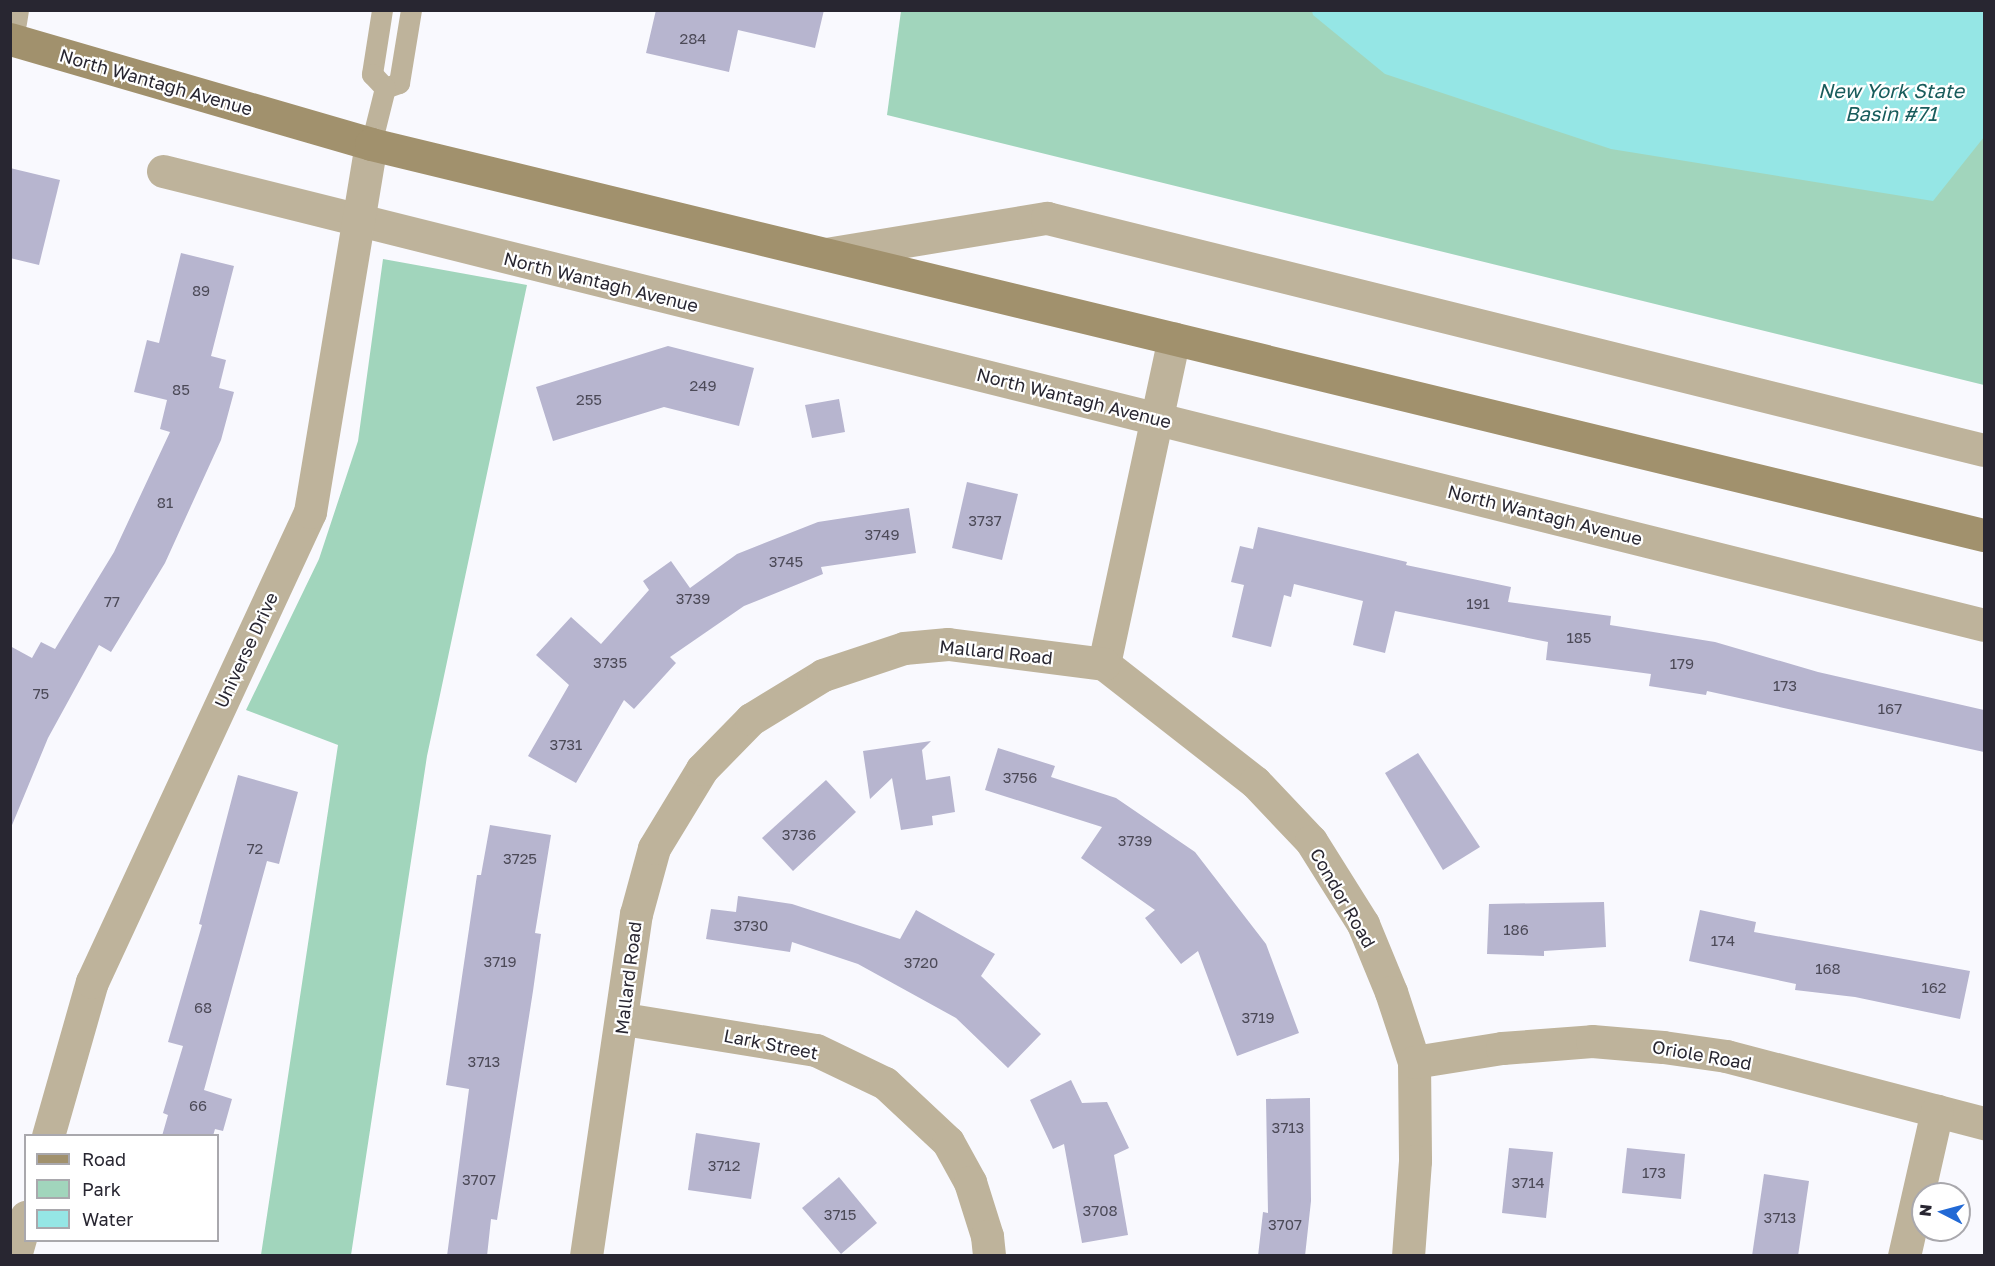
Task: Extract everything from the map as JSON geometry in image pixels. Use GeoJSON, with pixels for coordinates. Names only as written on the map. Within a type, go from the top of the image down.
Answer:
{"type":"FeatureCollection","features":[{"type":"Feature","properties":{"kind":"main road","name":"North Wantagh Avenue"},"geometry":{"type":"LineString","coordinates":[[10,39],[372,144],[1984,535]]}},
{"type":"Feature","properties":{"kind":"street"},"geometry":{"type":"LineString","coordinates":[[10,22],[12,10]]}},
{"type":"Feature","properties":{"kind":"street","name":"Universe Drive"},"geometry":{"type":"LineString","coordinates":[[49,1134],[92,982],[310,512],[372,144]]}},
{"type":"Feature","properties":{"kind":"street","name":"North Wantagh Avenue"},"geometry":{"type":"LineString","coordinates":[[162,171],[359,223],[1157,418],[1984,625]]}},
{"type":"Feature","properties":{"kind":"street","name":"North Wantagh Avenue"},"geometry":{"type":"LineString","coordinates":[[826,254],[1047,218],[1984,450]]}},
{"type":"Feature","properties":{"kind":"street"},"geometry":{"type":"LineString","coordinates":[[1104,664],[1174,338]]}},
{"type":"Feature","properties":{"kind":"street","name":"Mallard Road"},"geometry":{"type":"LineString","coordinates":[[586,1256],[624,1019],[636,914],[654,848],[702,769],[752,719],[823,675],[904,648],[948,644],[1104,664]]}},
{"type":"Feature","properties":{"kind":"street","name":"Condor Road"},"geometry":{"type":"LineString","coordinates":[[1104,664],[1255,782],[1311,841],[1363,924],[1391,992],[1414,1062],[1415,1161],[1408,1256]]}},
{"type":"Feature","properties":{"kind":"street","name":"Lark Street"},"geometry":{"type":"LineString","coordinates":[[624,1019],[816,1050],[885,1083],[948,1142],[970,1182],[989,1256]]}},
{"type":"Feature","properties":{"kind":"street","name":"Oriole Road"},"geometry":{"type":"LineString","coordinates":[[1414,1062],[1502,1048],[1592,1041],[1663,1047],[1726,1056],[1984,1123]]}},
{"type":"Feature","properties":{"kind":"street"},"geometry":{"type":"LineString","coordinates":[[1904,1256],[1936,1111]]}},
{"type":"Feature","properties":{"kind":"street"},"geometry":{"type":"LineString","coordinates":[[15,1256],[24,1224]]}},
{"type":"Feature","properties":{"kind":"lane"},"geometry":{"type":"LineString","coordinates":[[382,10],[372,74],[385,88]]}},
{"type":"Feature","properties":{"kind":"lane"},"geometry":{"type":"LineString","coordinates":[[385,88],[399,83],[411,10]]}},
{"type":"Feature","properties":{"kind":"lane"},"geometry":{"type":"LineString","coordinates":[[372,144],[385,88]]}},
{"type":"Feature","properties":{"kind":"green space"},"geometry":{"type":"Polygon","coordinates":[[[901,11],[1984,11],[1984,385],[887,115],[901,11]]]}},
{"type":"Feature","properties":{"kind":"green space"},"geometry":{"type":"Polygon","coordinates":[[[383,259],[527,285],[427,756],[351,1255],[261,1255],[338,745],[246,710],[319,559],[358,441],[383,259]]]}},
{"type":"Feature","properties":{"kind":"water","name":"New York State Basin #71"},"geometry":{"type":"Polygon","coordinates":[[[1312,11],[1984,11],[1984,137],[1933,201],[1611,149],[1385,74],[1313,15],[1312,11]]]}},
{"type":"Feature","properties":{"kind":"building"},"geometry":{"type":"Polygon","coordinates":[[[656,10],[824,10],[815,48],[738,30],[729,72],[646,53],[656,10]]]}},
{"type":"Feature","properties":{"kind":"building"},"geometry":{"type":"Polygon","coordinates":[[[10,168],[60,180],[39,265],[10,258],[10,168]]]}},
{"type":"Feature","properties":{"kind":"building"},"geometry":{"type":"Polygon","coordinates":[[[181,253],[234,266],[211,356],[226,360],[219,388],[234,392],[221,440],[165,563],[111,652],[99,645],[48,738],[10,830],[10,646],[32,658],[41,642],[55,649],[114,552],[170,432],[160,429],[167,400],[134,392],[147,340],[159,343],[181,253]]]}},
{"type":"Feature","properties":{"kind":"building"},"geometry":{"type":"Polygon","coordinates":[[[668,346],[754,368],[739,426],[664,407],[553,441],[536,387],[668,346]]]}},
{"type":"Feature","properties":{"kind":"building"},"geometry":{"type":"Polygon","coordinates":[[[839,399],[845,432],[812,438],[805,405],[839,399]]]}},
{"type":"Feature","properties":{"kind":"building"},"geometry":{"type":"Polygon","coordinates":[[[967,482],[1018,494],[1002,560],[952,548],[967,482]]]}},
{"type":"Feature","properties":{"kind":"building"},"geometry":{"type":"Polygon","coordinates":[[[909,508],[916,553],[821,567],[823,574],[744,606],[670,657],[676,663],[634,709],[624,700],[576,783],[528,756],[569,685],[536,655],[571,617],[601,644],[649,590],[643,581],[671,561],[690,588],[737,554],[818,522],[909,508]]]}},
{"type":"Feature","properties":{"kind":"building"},"geometry":{"type":"Polygon","coordinates":[[[1258,527],[1407,562],[1406,565],[1511,587],[1508,602],[1611,616],[1610,625],[1715,642],[1818,672],[1984,710],[1984,752],[1707,691],[1706,695],[1649,686],[1651,674],[1546,660],[1548,642],[1395,611],[1385,653],[1353,645],[1363,601],[1294,584],[1291,597],[1284,595],[1271,647],[1232,637],[1244,585],[1231,582],[1240,546],[1253,549],[1258,527]]]}},
{"type":"Feature","properties":{"kind":"building"},"geometry":{"type":"Polygon","coordinates":[[[931,741],[922,750],[926,780],[950,776],[955,812],[932,816],[933,825],[901,830],[892,778],[870,799],[863,751],[931,741]]]}},
{"type":"Feature","properties":{"kind":"building"},"geometry":{"type":"Polygon","coordinates":[[[998,748],[1055,766],[1051,777],[1116,798],[1195,852],[1266,944],[1299,1033],[1237,1056],[1198,951],[1181,964],[1145,918],[1155,910],[1081,858],[1102,827],[985,790],[998,748]]]}},
{"type":"Feature","properties":{"kind":"building"},"geometry":{"type":"Polygon","coordinates":[[[1418,753],[1480,847],[1443,870],[1385,773],[1418,753]]]}},
{"type":"Feature","properties":{"kind":"building"},"geometry":{"type":"Polygon","coordinates":[[[238,775],[298,792],[279,864],[267,861],[204,1090],[232,1099],[223,1131],[215,1129],[214,1134],[163,1134],[168,1115],[163,1113],[183,1046],[168,1042],[202,925],[199,924],[238,775]]]}},
{"type":"Feature","properties":{"kind":"building"},"geometry":{"type":"Polygon","coordinates":[[[826,780],[856,812],[793,871],[762,838],[826,780]]]}},
{"type":"Feature","properties":{"kind":"building"},"geometry":{"type":"Polygon","coordinates":[[[490,825],[551,835],[535,933],[541,934],[497,1220],[491,1219],[487,1256],[447,1256],[469,1089],[446,1085],[477,875],[481,875],[490,825]]]}},
{"type":"Feature","properties":{"kind":"building"},"geometry":{"type":"Polygon","coordinates":[[[738,896],[792,904],[900,939],[916,910],[995,954],[981,976],[1041,1034],[1008,1068],[956,1018],[858,964],[792,942],[790,952],[706,939],[711,909],[736,912],[738,896]]]}},
{"type":"Feature","properties":{"kind":"building"},"geometry":{"type":"Polygon","coordinates":[[[1604,902],[1606,947],[1544,951],[1544,956],[1487,954],[1489,904],[1604,902]]]}},
{"type":"Feature","properties":{"kind":"building"},"geometry":{"type":"Polygon","coordinates":[[[1700,910],[1756,922],[1754,932],[1970,971],[1960,1019],[1855,997],[1795,990],[1796,984],[1689,961],[1700,910]]]}},
{"type":"Feature","properties":{"kind":"building"},"geometry":{"type":"Polygon","coordinates":[[[1071,1080],[1082,1103],[1107,1102],[1129,1148],[1114,1155],[1128,1235],[1082,1243],[1064,1144],[1053,1149],[1030,1100],[1071,1080]]]}},
{"type":"Feature","properties":{"kind":"building"},"geometry":{"type":"Polygon","coordinates":[[[1310,1098],[1311,1201],[1305,1256],[1258,1256],[1263,1212],[1268,1213],[1266,1099],[1310,1098]]]}},
{"type":"Feature","properties":{"kind":"building"},"geometry":{"type":"Polygon","coordinates":[[[696,1133],[760,1143],[751,1199],[688,1190],[696,1133]]]}},
{"type":"Feature","properties":{"kind":"building"},"geometry":{"type":"Polygon","coordinates":[[[1509,1148],[1553,1152],[1546,1218],[1502,1213],[1509,1148]]]}},
{"type":"Feature","properties":{"kind":"building"},"geometry":{"type":"Polygon","coordinates":[[[1627,1148],[1685,1154],[1681,1199],[1622,1193],[1627,1148]]]}},
{"type":"Feature","properties":{"kind":"building"},"geometry":{"type":"Polygon","coordinates":[[[1764,1174],[1809,1181],[1798,1256],[1752,1256],[1764,1174]]]}},
{"type":"Feature","properties":{"kind":"building"},"geometry":{"type":"Polygon","coordinates":[[[839,1177],[877,1223],[841,1254],[802,1208],[839,1177]]]}}]}
